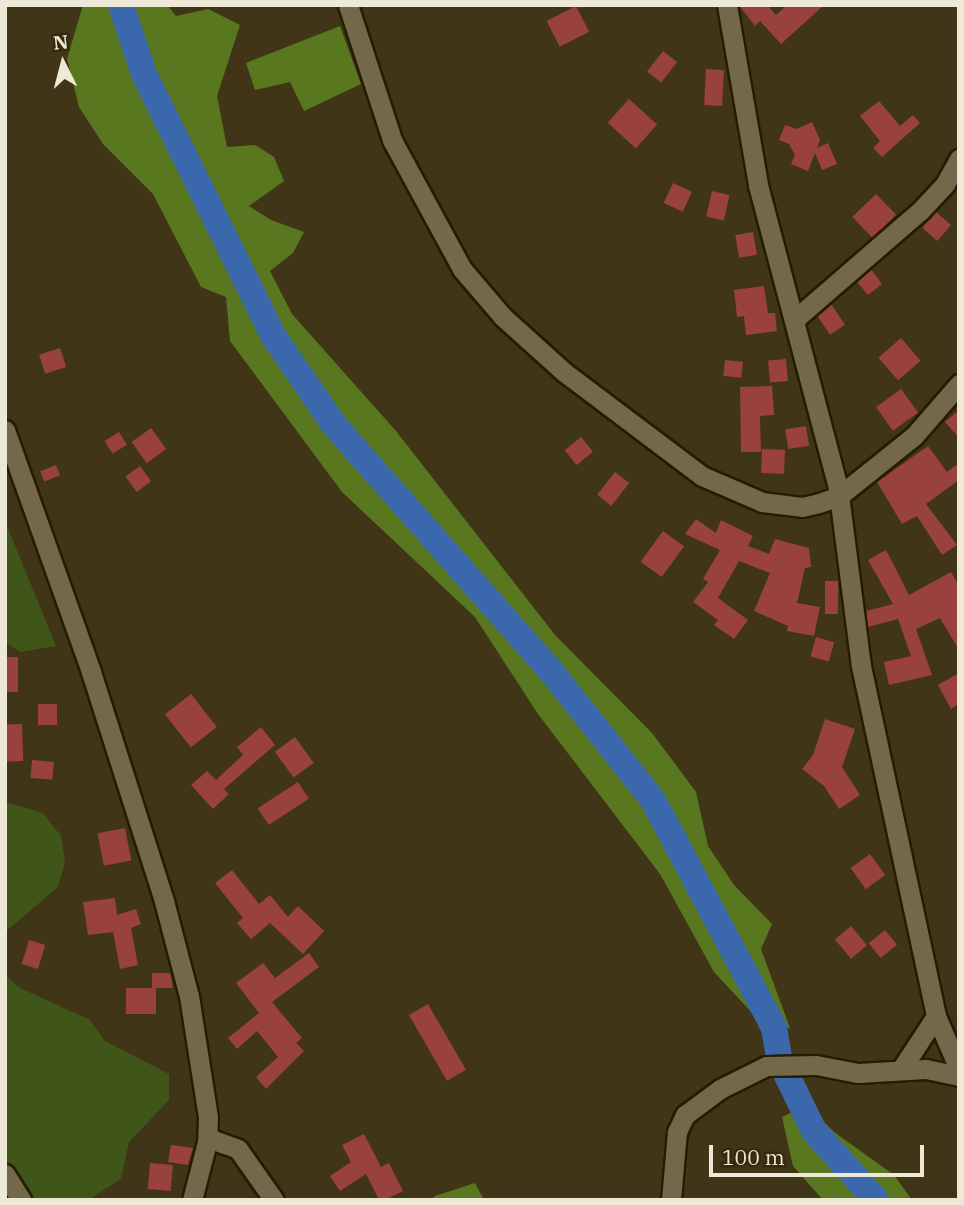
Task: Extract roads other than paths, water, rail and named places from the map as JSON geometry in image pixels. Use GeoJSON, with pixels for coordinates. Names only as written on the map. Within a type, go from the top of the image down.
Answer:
{"type":"FeatureCollection","features":[{"type":"Feature","properties":{"kind":"street"},"geometry":{"type":"LineString","coordinates":[[348,5],[392,140],[434,225],[461,270],[503,317],[564,372],[729,491],[785,506],[802,507],[839,496],[914,436],[959,384]]}},
{"type":"Feature","properties":{"kind":"street"},"geometry":{"type":"LineString","coordinates":[[727,5],[744,123],[839,496],[861,666],[936,1016],[959,1069]]}},
{"type":"Feature","properties":{"kind":"street"},"geometry":{"type":"LineString","coordinates":[[958,141],[959,147]]}},
{"type":"Feature","properties":{"kind":"street"},"geometry":{"type":"LineString","coordinates":[[794,320],[920,211],[945,184],[959,159]]}},
{"type":"Feature","properties":{"kind":"street"},"geometry":{"type":"LineString","coordinates":[[5,430],[91,672],[164,901],[202,1057],[208,1138],[192,1200]]}},
{"type":"Feature","properties":{"kind":"street"},"geometry":{"type":"LineString","coordinates":[[902,1068],[936,1016]]}},
{"type":"Feature","properties":{"kind":"street"},"geometry":{"type":"LineString","coordinates":[[671,1200],[677,1132],[691,1108],[720,1089],[779,1065],[817,1065],[858,1073],[902,1068],[959,1076]]}},
{"type":"Feature","properties":{"kind":"street"},"geometry":{"type":"LineString","coordinates":[[208,1138],[238,1149],[274,1200]]}},
{"type":"Feature","properties":{"kind":"street"},"geometry":{"type":"LineString","coordinates":[[5,1174],[21,1200]]}},
{"type":"Feature","properties":{"kind":"waterway"},"geometry":{"type":"LineString","coordinates":[[121,5],[144,74],[274,337],[335,426],[551,671],[653,800],[774,1028],[780,1061],[814,1131],[876,1200]]}}]}
